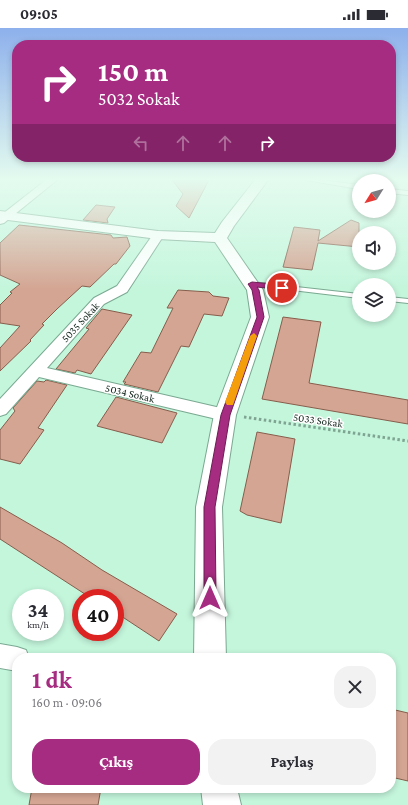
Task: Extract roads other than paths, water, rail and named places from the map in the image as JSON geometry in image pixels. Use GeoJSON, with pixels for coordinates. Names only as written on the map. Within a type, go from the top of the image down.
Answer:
{"type":"FeatureCollection","features":[{"type":"Feature","properties":{"kind":"street"},"geometry":{"type":"LineString","coordinates":[[220,238],[227,224],[233,216]]}},
{"type":"Feature","properties":{"kind":"street"},"geometry":{"type":"LineString","coordinates":[[2,217],[158,235],[220,238]]}},
{"type":"Feature","properties":{"kind":"street","name":"5035 Sokak"},"geometry":{"type":"LineString","coordinates":[[0,410],[99,301],[122,289],[158,235]]}},
{"type":"Feature","properties":{"kind":"street"},"geometry":{"type":"LineString","coordinates":[[210,653],[209,507],[226,415],[260,317],[255,290],[252,284],[220,238]]}},
{"type":"Feature","properties":{"kind":"street","name":"5034 Sokak"},"geometry":{"type":"LineString","coordinates":[[35,371],[226,415]]}},
{"type":"Feature","properties":{"kind":"street"},"geometry":{"type":"LineString","coordinates":[[0,656],[12,658]]}},
{"type":"Feature","properties":{"kind":"street"},"geometry":{"type":"LineString","coordinates":[[220,793],[222,805]]}},
{"type":"Feature","properties":{"kind":"lane"},"geometry":{"type":"LineString","coordinates":[[252,284],[352,295]]}},
{"type":"Feature","properties":{"kind":"lane"},"geometry":{"type":"LineString","coordinates":[[396,300],[408,301]]}}]}
